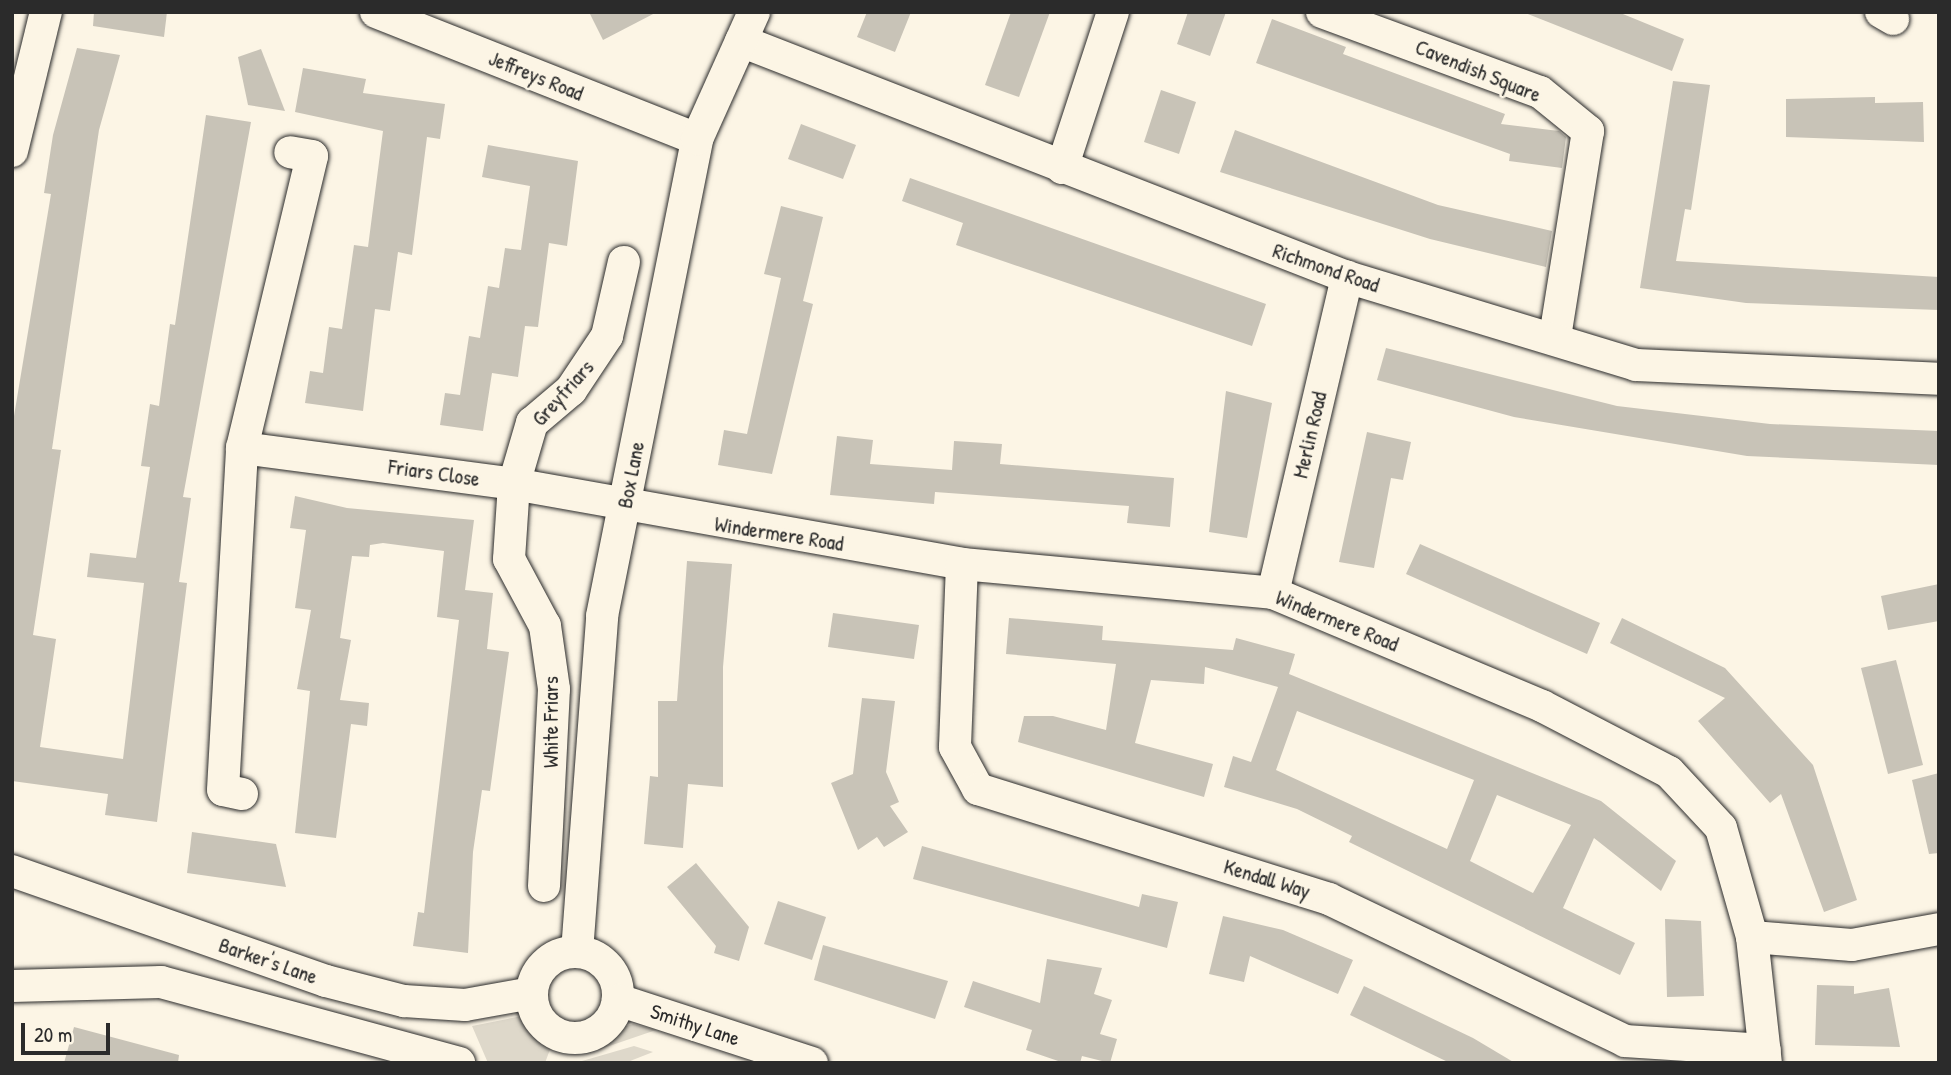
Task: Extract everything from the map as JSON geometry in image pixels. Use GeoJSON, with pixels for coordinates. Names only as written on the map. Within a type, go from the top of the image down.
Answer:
{"type":"FeatureCollection","features":[{"type":"Feature","properties":{"kind":"street"},"geometry":{"type":"LineString","coordinates":[[12,151],[46,12]]}},
{"type":"Feature","properties":{"kind":"street","name":"Jeffreys Road"},"geometry":{"type":"LineString","coordinates":[[376,12],[697,139]]}},
{"type":"Feature","properties":{"kind":"street"},"geometry":{"type":"LineString","coordinates":[[1062,168],[1113,12]]}},
{"type":"Feature","properties":{"kind":"street","name":"Cavendish Square"},"geometry":{"type":"LineString","coordinates":[[1322,12],[1540,92],[1588,131],[1555,337]]}},
{"type":"Feature","properties":{"kind":"street","name":"Box Lane"},"geometry":{"type":"LineString","coordinates":[[577,952],[602,616],[697,139],[748,26]]}},
{"type":"Feature","properties":{"kind":"street","name":"Richmond Road"},"geometry":{"type":"LineString","coordinates":[[748,26],[1062,168],[1347,278],[1555,337],[1636,365],[1939,379]]}},
{"type":"Feature","properties":{"kind":"street"},"geometry":{"type":"LineString","coordinates":[[221,790],[243,448],[313,154]]}},
{"type":"Feature","properties":{"kind":"street","name":"Greyfriars"},"geometry":{"type":"LineString","coordinates":[[514,484],[532,423],[571,390],[607,336],[624,262]]}},
{"type":"Feature","properties":{"kind":"street","name":"Merlin Road"},"geometry":{"type":"LineString","coordinates":[[1273,593],[1347,278]]}},
{"type":"Feature","properties":{"kind":"street","name":"Friars Close"},"geometry":{"type":"LineString","coordinates":[[243,448],[514,484],[624,508]]}},
{"type":"Feature","properties":{"kind":"street","name":"White Friars"},"geometry":{"type":"LineString","coordinates":[[514,484],[509,559],[545,626],[554,689],[544,886]]}},
{"type":"Feature","properties":{"kind":"street","name":"Windermere Road"},"geometry":{"type":"LineString","coordinates":[[624,508],[962,564],[1273,593],[1542,706],[1669,772],[1721,828],[1752,937],[1765,1056]]}},
{"type":"Feature","properties":{"kind":"street","name":"Kendall Way"},"geometry":{"type":"LineString","coordinates":[[962,564],[955,747],[978,789],[1329,899],[1625,1041],[1765,1056]]}},
{"type":"Feature","properties":{"kind":"street","name":"Barker's Lane"},"geometry":{"type":"LineString","coordinates":[[12,870],[326,981],[404,1002],[466,1005],[532,993]]}},
{"type":"Feature","properties":{"kind":"street"},"geometry":{"type":"LineString","coordinates":[[1752,937],[1852,945],[1939,929]]}},
{"type":"Feature","properties":{"kind":"street"},"geometry":{"type":"LineString","coordinates":[[577,952],[603,962],[618,1000],[608,1022],[576,1038],[540,1020],[532,993],[541,968],[577,952]]}},
{"type":"Feature","properties":{"kind":"street"},"geometry":{"type":"LineString","coordinates":[[12,986],[161,982],[450,1062]]}},
{"type":"Feature","properties":{"kind":"street","name":"Smithy Lane"},"geometry":{"type":"LineString","coordinates":[[618,1000],[812,1063]]}},
{"type":"Feature","properties":{"kind":"shaded area"},"geometry":{"type":"Polygon","coordinates":[[[527,1015],[534,1030],[553,1041],[545,1063],[488,1063],[472,1026],[527,1015]]]}},
{"type":"Feature","properties":{"kind":"shaded area"},"geometry":{"type":"Polygon","coordinates":[[[633,1024],[656,1030],[586,1054],[567,1050],[571,1042],[633,1024]]]}},
{"type":"Feature","properties":{"kind":"shaded area"},"geometry":{"type":"Polygon","coordinates":[[[634,1046],[653,1052],[625,1063],[575,1063],[634,1046]]]}},
{"type":"Feature","properties":{"kind":"building"},"geometry":{"type":"Polygon","coordinates":[[[94,12],[167,12],[164,37],[93,26],[94,12]]]}},
{"type":"Feature","properties":{"kind":"building"},"geometry":{"type":"Polygon","coordinates":[[[589,12],[657,12],[603,40],[589,12]]]}},
{"type":"Feature","properties":{"kind":"building"},"geometry":{"type":"Polygon","coordinates":[[[867,12],[911,12],[895,52],[857,37],[867,12]]]}},
{"type":"Feature","properties":{"kind":"building"},"geometry":{"type":"Polygon","coordinates":[[[1011,12],[1050,12],[1019,97],[985,85],[1011,12]]]}},
{"type":"Feature","properties":{"kind":"building"},"geometry":{"type":"Polygon","coordinates":[[[1188,12],[1226,12],[1210,56],[1177,44],[1188,12]]]}},
{"type":"Feature","properties":{"kind":"building"},"geometry":{"type":"Polygon","coordinates":[[[1523,12],[1618,12],[1684,39],[1672,71],[1523,12]]]}},
{"type":"Feature","properties":{"kind":"building"},"geometry":{"type":"Polygon","coordinates":[[[1272,19],[1346,47],[1343,54],[1505,114],[1501,124],[1559,131],[1566,137],[1562,168],[1509,161],[1510,154],[1256,63],[1272,19]]]}},
{"type":"Feature","properties":{"kind":"building"},"geometry":{"type":"Polygon","coordinates":[[[77,48],[120,55],[99,130],[52,449],[61,450],[33,635],[56,639],[40,747],[123,759],[144,583],[87,577],[90,553],[136,558],[150,467],[141,466],[150,404],[159,406],[170,324],[175,325],[206,115],[251,122],[183,497],[191,498],[179,582],[187,583],[157,822],[105,815],[108,794],[12,781],[12,428],[51,194],[44,193],[53,135],[77,48]]]}},
{"type":"Feature","properties":{"kind":"building"},"geometry":{"type":"Polygon","coordinates":[[[261,49],[285,111],[248,105],[238,57],[261,49]]]}},
{"type":"Feature","properties":{"kind":"building"},"geometry":{"type":"Polygon","coordinates":[[[303,68],[366,79],[363,93],[445,104],[440,139],[427,137],[412,255],[398,252],[390,311],[375,309],[363,411],[305,403],[310,371],[323,373],[329,327],[342,329],[354,245],[368,247],[383,131],[295,112],[303,68]]]}},
{"type":"Feature","properties":{"kind":"building"},"geometry":{"type":"Polygon","coordinates":[[[1673,81],[1710,85],[1691,210],[1685,209],[1676,261],[1939,277],[1939,310],[1746,303],[1640,288],[1673,81]]]}},
{"type":"Feature","properties":{"kind":"building"},"geometry":{"type":"Polygon","coordinates":[[[1161,90],[1196,102],[1179,154],[1144,142],[1161,90]]]}},
{"type":"Feature","properties":{"kind":"building"},"geometry":{"type":"Polygon","coordinates":[[[1875,97],[1875,103],[1923,102],[1924,142],[1786,137],[1786,99],[1875,97]]]}},
{"type":"Feature","properties":{"kind":"building"},"geometry":{"type":"Polygon","coordinates":[[[801,124],[856,145],[843,179],[788,159],[801,124]]]}},
{"type":"Feature","properties":{"kind":"building"},"geometry":{"type":"Polygon","coordinates":[[[1235,130],[1438,205],[1552,231],[1546,267],[1430,239],[1220,172],[1235,130]]]}},
{"type":"Feature","properties":{"kind":"building"},"geometry":{"type":"Polygon","coordinates":[[[488,145],[578,161],[567,246],[549,243],[538,327],[525,326],[518,377],[492,373],[483,431],[440,425],[445,393],[460,395],[469,336],[480,338],[488,286],[499,288],[505,248],[521,250],[530,186],[482,177],[488,145]]]}},
{"type":"Feature","properties":{"kind":"building"},"geometry":{"type":"Polygon","coordinates":[[[910,178],[1266,304],[1252,346],[956,245],[963,223],[902,201],[910,178]]]}},
{"type":"Feature","properties":{"kind":"building"},"geometry":{"type":"Polygon","coordinates":[[[781,206],[823,217],[803,301],[813,304],[772,474],[718,465],[724,430],[747,434],[781,278],[764,274],[781,206]]]}},
{"type":"Feature","properties":{"kind":"building"},"geometry":{"type":"Polygon","coordinates":[[[1386,348],[1617,406],[1770,424],[1939,431],[1939,465],[1747,456],[1514,417],[1377,380],[1386,348]]]}},
{"type":"Feature","properties":{"kind":"building"},"geometry":{"type":"Polygon","coordinates":[[[1226,391],[1272,403],[1247,538],[1209,532],[1226,391]]]}},
{"type":"Feature","properties":{"kind":"building"},"geometry":{"type":"Polygon","coordinates":[[[1367,432],[1411,442],[1403,480],[1391,478],[1374,568],[1339,562],[1367,432]]]}},
{"type":"Feature","properties":{"kind":"building"},"geometry":{"type":"Polygon","coordinates":[[[837,436],[873,440],[870,464],[952,470],[954,441],[1002,444],[1000,464],[1174,478],[1170,527],[1127,523],[1129,506],[935,492],[934,504],[830,495],[837,436]]]}},
{"type":"Feature","properties":{"kind":"building"},"geometry":{"type":"Polygon","coordinates":[[[295,496],[347,508],[474,520],[465,590],[493,593],[487,649],[509,652],[490,791],[482,790],[473,852],[468,953],[413,946],[418,912],[424,913],[459,620],[437,617],[444,551],[383,543],[370,545],[369,557],[352,556],[340,638],[351,640],[340,700],[369,703],[367,726],[351,724],[336,838],[295,833],[310,691],[297,689],[311,610],[295,608],[306,530],[290,528],[295,496]]]}},
{"type":"Feature","properties":{"kind":"building"},"geometry":{"type":"Polygon","coordinates":[[[1420,544],[1600,623],[1587,654],[1406,574],[1420,544]]]}},
{"type":"Feature","properties":{"kind":"building"},"geometry":{"type":"Polygon","coordinates":[[[687,561],[732,564],[723,667],[723,787],[688,784],[683,848],[644,844],[650,776],[658,777],[658,701],[677,701],[687,561]]]}},
{"type":"Feature","properties":{"kind":"building"},"geometry":{"type":"Polygon","coordinates":[[[1939,584],[1939,621],[1888,630],[1881,596],[1939,584]]]}},
{"type":"Feature","properties":{"kind":"building"},"geometry":{"type":"Polygon","coordinates":[[[833,613],[919,625],[914,659],[828,647],[833,613]]]}},
{"type":"Feature","properties":{"kind":"building"},"geometry":{"type":"Polygon","coordinates":[[[1009,618],[1103,626],[1102,640],[1233,650],[1236,638],[1295,654],[1289,674],[1601,801],[1676,861],[1661,891],[1594,838],[1563,908],[1635,943],[1620,975],[1349,842],[1352,836],[1297,809],[1224,787],[1233,756],[1251,762],[1278,687],[1205,667],[1204,684],[1151,680],[1135,743],[1213,764],[1204,797],[1018,742],[1024,716],[1053,716],[1106,730],[1116,664],[1006,654],[1009,618]],[[1297,711],[1276,770],[1447,849],[1474,780],[1297,711]],[[1497,795],[1470,861],[1533,893],[1571,825],[1497,795]]]}},
{"type":"Feature","properties":{"kind":"building"},"geometry":{"type":"Polygon","coordinates":[[[1622,618],[1725,668],[1813,765],[1857,900],[1824,912],[1781,794],[1770,803],[1698,721],[1725,698],[1610,643],[1622,618]]]}},
{"type":"Feature","properties":{"kind":"building"},"geometry":{"type":"Polygon","coordinates":[[[1896,660],[1923,765],[1888,774],[1861,668],[1896,660]]]}},
{"type":"Feature","properties":{"kind":"building"},"geometry":{"type":"Polygon","coordinates":[[[862,698],[895,701],[886,772],[899,802],[890,806],[908,832],[884,847],[877,837],[858,850],[831,783],[853,774],[862,698]]]}},
{"type":"Feature","properties":{"kind":"building"},"geometry":{"type":"Polygon","coordinates":[[[1939,773],[1939,853],[1929,854],[1912,780],[1939,773]]]}},
{"type":"Feature","properties":{"kind":"building"},"geometry":{"type":"Polygon","coordinates":[[[192,832],[276,844],[286,887],[187,873],[192,832]]]}},
{"type":"Feature","properties":{"kind":"building"},"geometry":{"type":"Polygon","coordinates":[[[922,846],[1139,907],[1142,894],[1178,902],[1167,948],[913,879],[922,846]]]}},
{"type":"Feature","properties":{"kind":"building"},"geometry":{"type":"Polygon","coordinates":[[[696,863],[749,927],[739,961],[714,953],[716,946],[667,887],[696,863]]]}},
{"type":"Feature","properties":{"kind":"building"},"geometry":{"type":"Polygon","coordinates":[[[778,901],[826,917],[812,960],[764,944],[778,901]]]}},
{"type":"Feature","properties":{"kind":"building"},"geometry":{"type":"Polygon","coordinates":[[[1223,916],[1283,930],[1353,960],[1338,994],[1250,956],[1244,982],[1209,974],[1223,916]]]}},
{"type":"Feature","properties":{"kind":"building"},"geometry":{"type":"Polygon","coordinates":[[[1665,919],[1701,921],[1704,996],[1667,997],[1665,919]]]}},
{"type":"Feature","properties":{"kind":"building"},"geometry":{"type":"Polygon","coordinates":[[[823,945],[948,981],[935,1019],[814,980],[823,945]]]}},
{"type":"Feature","properties":{"kind":"building"},"geometry":{"type":"Polygon","coordinates":[[[1047,959],[1102,968],[1094,994],[1112,1000],[1100,1034],[1117,1039],[1110,1063],[1082,1056],[1080,1063],[1064,1063],[1026,1050],[1032,1030],[964,1007],[973,981],[1040,1003],[1047,959]]]}},
{"type":"Feature","properties":{"kind":"building"},"geometry":{"type":"Polygon","coordinates":[[[1817,985],[1854,986],[1854,994],[1889,988],[1900,1047],[1815,1045],[1817,985]]]}},
{"type":"Feature","properties":{"kind":"building"},"geometry":{"type":"Polygon","coordinates":[[[1364,986],[1473,1038],[1515,1063],[1450,1063],[1350,1015],[1364,986]]]}},
{"type":"Feature","properties":{"kind":"building"},"geometry":{"type":"Polygon","coordinates":[[[74,1027],[179,1055],[178,1063],[64,1063],[74,1027]]]}}]}
